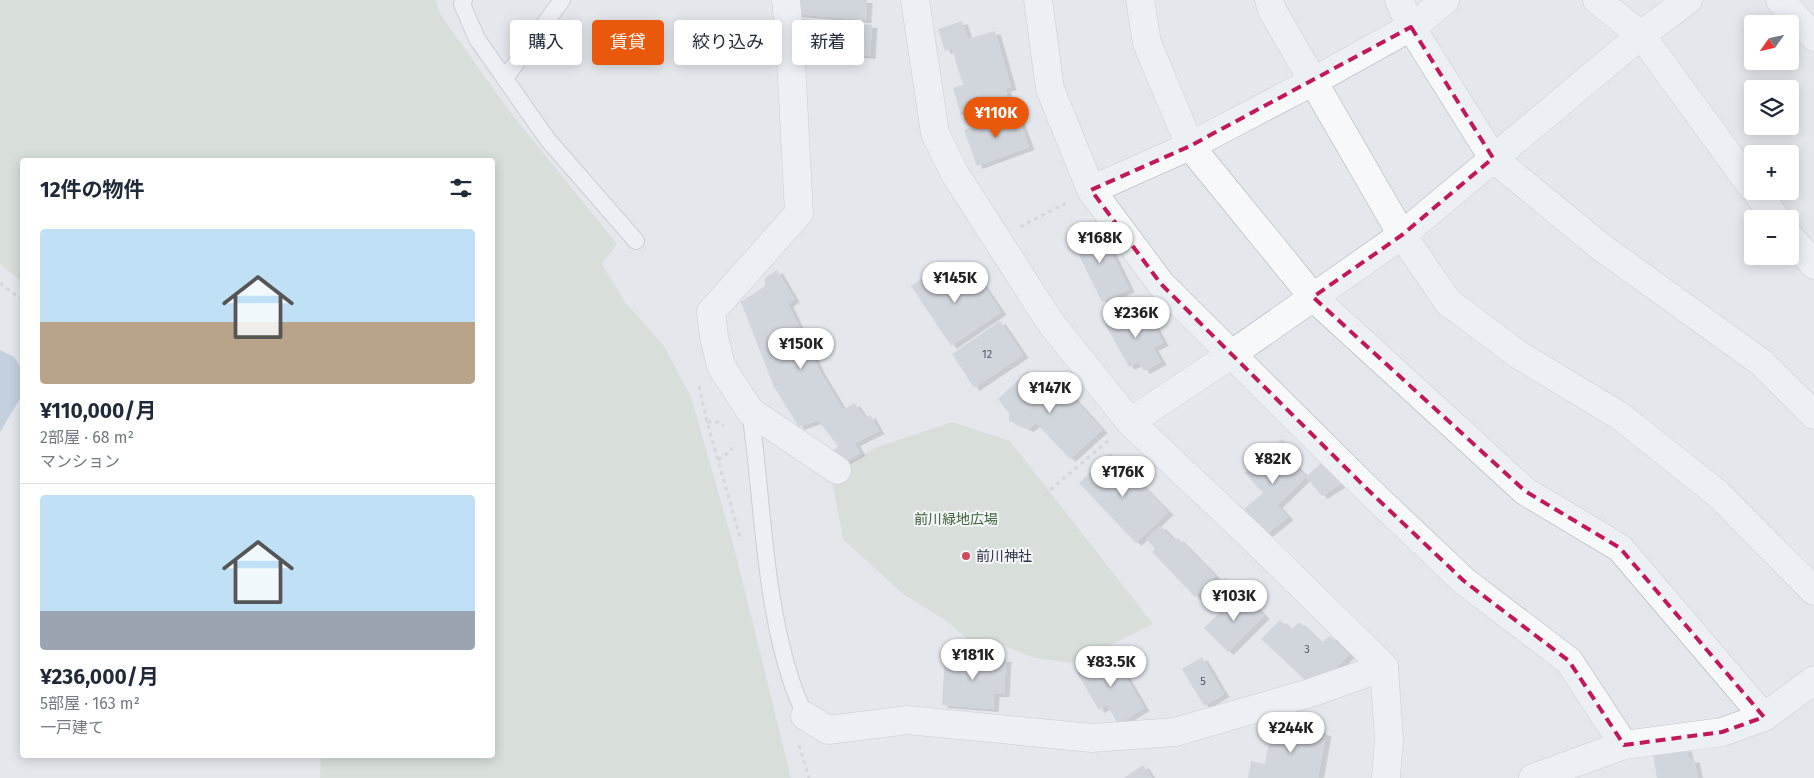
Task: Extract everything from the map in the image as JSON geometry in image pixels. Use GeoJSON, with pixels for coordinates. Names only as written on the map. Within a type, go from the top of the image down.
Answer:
{"type":"FeatureCollection","features":[{"type":"Feature","properties":{"kind":"street"},"geometry":{"type":"LineString","coordinates":[[786,0],[799,213],[701,311],[714,337],[721,366],[750,411],[837,470]]}},
{"type":"Feature","properties":{"kind":"street"},"geometry":{"type":"LineString","coordinates":[[915,0],[934,133],[955,174],[1050,322],[1130,422],[1252,537],[1384,667],[1389,739],[1386,778]]}},
{"type":"Feature","properties":{"kind":"street"},"geometry":{"type":"LineString","coordinates":[[1038,0],[1050,89],[1091,190],[1161,284],[1366,488],[1464,581],[1570,661],[1624,745]]}},
{"type":"Feature","properties":{"kind":"street"},"geometry":{"type":"LineString","coordinates":[[1140,0],[1147,43],[1190,146],[1313,297],[1525,491],[1620,548],[1764,717]]}},
{"type":"Feature","properties":{"kind":"street"},"geometry":{"type":"LineString","coordinates":[[1269,0],[1272,10],[1312,82],[1402,235],[1448,302],[1519,355],[1620,416],[1718,494],[1814,591]]}},
{"type":"Feature","properties":{"kind":"street"},"geometry":{"type":"LineString","coordinates":[[1399,0],[1411,27],[1493,158],[1601,247],[1762,363],[1814,415]]}},
{"type":"Feature","properties":{"kind":"street"},"geometry":{"type":"LineString","coordinates":[[1091,190],[1190,146],[1312,82],[1418,23],[1445,0]]}},
{"type":"Feature","properties":{"kind":"street"},"geometry":{"type":"LineString","coordinates":[[1597,0],[1641,35],[1744,176]]}},
{"type":"Feature","properties":{"kind":"street"},"geometry":{"type":"LineString","coordinates":[[1130,422],[1232,354],[1402,235],[1641,35],[1688,0]]}},
{"type":"Feature","properties":{"kind":"street"},"geometry":{"type":"LineString","coordinates":[[1780,0],[1814,37]]}},
{"type":"Feature","properties":{"kind":"street"},"geometry":{"type":"LineString","coordinates":[[1799,247],[1814,264]]}},
{"type":"Feature","properties":{"kind":"street"},"geometry":{"type":"LineString","coordinates":[[805,716],[828,730],[907,720],[1092,738],[1175,732],[1310,693],[1384,667]]}},
{"type":"Feature","properties":{"kind":"street"},"geometry":{"type":"LineString","coordinates":[[1533,778],[1624,745],[1722,732],[1764,717],[1814,680]]}},
{"type":"Feature","properties":{"kind":"lane"},"geometry":{"type":"LineString","coordinates":[[464,0],[462,4],[477,39],[548,140],[636,241]]}},
{"type":"Feature","properties":{"kind":"lane"},"geometry":{"type":"LineString","coordinates":[[505,78],[562,0]]}},
{"type":"Feature","properties":{"kind":"lane"},"geometry":{"type":"LineString","coordinates":[[750,411],[775,614],[790,677],[805,716]]}},
{"type":"Feature","properties":{"kind":"path"},"geometry":{"type":"LineString","coordinates":[[996,240],[1091,190]]}},
{"type":"Feature","properties":{"kind":"path"},"geometry":{"type":"LineString","coordinates":[[0,283],[20,298]]}},
{"type":"Feature","properties":{"kind":"path"},"geometry":{"type":"LineString","coordinates":[[707,422],[718,422],[728,427]]}},
{"type":"Feature","properties":{"kind":"path"},"geometry":{"type":"LineString","coordinates":[[1044,494],[1130,422]]}},
{"type":"Feature","properties":{"kind":"path"},"geometry":{"type":"LineString","coordinates":[[718,460],[728,453],[734,445]]}},
{"type":"Feature","properties":{"kind":"highlighted area"},"geometry":{"type":"Polygon","coordinates":[[[1411,27],[1493,158],[1402,235],[1313,297],[1525,491],[1620,548],[1764,717],[1722,732],[1624,745],[1569,661],[1464,581],[1366,488],[1161,284],[1091,190],[1190,146],[1411,27]]]}},
{"type":"Feature","properties":{"kind":"green space"},"geometry":{"type":"Polygon","coordinates":[[[0,0],[436,0],[440,14],[507,108],[617,244],[602,264],[625,302],[664,346],[691,397],[735,551],[791,778],[320,778],[321,758],[495,758],[495,158],[20,158],[20,280],[0,264],[0,0]]]}},
{"type":"Feature","properties":{"kind":"green space","name":"前川緑地広場"},"geometry":{"type":"Polygon","coordinates":[[[952,422],[1010,441],[1153,624],[1074,663],[1034,658],[998,643],[967,639],[945,620],[903,594],[843,539],[832,481],[837,470],[877,447],[952,422]]]}},
{"type":"Feature","properties":{"kind":"water"},"geometry":{"type":"Polygon","coordinates":[[[0,350],[14,357],[20,366],[20,398],[0,432],[0,350]]]}},
{"type":"Feature","properties":{"kind":"building"},"geometry":{"type":"Polygon","coordinates":[[[796,0],[867,0],[866,20],[795,14],[796,0]]]}},
{"type":"Feature","properties":{"kind":"building"},"geometry":{"type":"Polygon","coordinates":[[[962,21],[968,39],[995,31],[1011,87],[1005,89],[1009,102],[961,115],[953,88],[963,85],[952,49],[945,51],[938,29],[962,21]]]}},
{"type":"Feature","properties":{"kind":"building"},"geometry":{"type":"Polygon","coordinates":[[[864,24],[872,25],[870,56],[864,55],[864,24]]]}},
{"type":"Feature","properties":{"kind":"building"},"geometry":{"type":"Polygon","coordinates":[[[1016,112],[1029,147],[977,166],[964,130],[1016,112]]]}},
{"type":"Feature","properties":{"kind":"building"},"geometry":{"type":"Polygon","coordinates":[[[1098,225],[1129,289],[1102,302],[1071,239],[1098,225]]]}},
{"type":"Feature","properties":{"kind":"building"},"geometry":{"type":"Polygon","coordinates":[[[944,264],[964,292],[980,281],[1001,312],[951,346],[911,286],[944,264]]]}},
{"type":"Feature","properties":{"kind":"building"},"geometry":{"type":"Polygon","coordinates":[[[777,270],[794,299],[788,304],[819,370],[843,410],[854,403],[865,418],[870,415],[879,431],[855,443],[860,453],[840,464],[830,455],[838,446],[818,420],[799,427],[774,387],[741,302],[765,286],[765,278],[777,270]]]}},
{"type":"Feature","properties":{"kind":"building"},"geometry":{"type":"Polygon","coordinates":[[[1137,306],[1147,324],[1152,322],[1163,343],[1153,348],[1161,362],[1144,371],[1139,362],[1129,367],[1105,324],[1137,306]]]}},
{"type":"Feature","properties":{"kind":"building"},"geometry":{"type":"Polygon","coordinates":[[[1000,321],[1023,355],[974,388],[952,354],[1000,321]]]}},
{"type":"Feature","properties":{"kind":"building"},"geometry":{"type":"Polygon","coordinates":[[[1028,371],[1050,397],[1064,388],[1102,430],[1070,459],[1036,423],[1028,429],[1009,421],[1009,413],[998,399],[1028,371]]]}},
{"type":"Feature","properties":{"kind":"building"},"geometry":{"type":"Polygon","coordinates":[[[1282,439],[1297,453],[1290,460],[1306,477],[1277,505],[1288,517],[1267,534],[1244,509],[1263,493],[1245,473],[1282,439]]]}},
{"type":"Feature","properties":{"kind":"building"},"geometry":{"type":"Polygon","coordinates":[[[1110,453],[1168,512],[1136,543],[1079,483],[1110,453]]]}},
{"type":"Feature","properties":{"kind":"building"},"geometry":{"type":"Polygon","coordinates":[[[1329,456],[1350,478],[1322,496],[1306,477],[1329,456]]]}},
{"type":"Feature","properties":{"kind":"building"},"geometry":{"type":"Polygon","coordinates":[[[1160,526],[1175,541],[1178,538],[1215,576],[1211,580],[1216,586],[1225,578],[1235,588],[1214,607],[1200,592],[1195,597],[1152,552],[1155,549],[1146,539],[1160,526]]]}},
{"type":"Feature","properties":{"kind":"building"},"geometry":{"type":"Polygon","coordinates":[[[1241,592],[1264,616],[1228,652],[1204,628],[1241,592]]]}},
{"type":"Feature","properties":{"kind":"building"},"geometry":{"type":"Polygon","coordinates":[[[1280,620],[1291,630],[1299,622],[1321,643],[1330,636],[1349,655],[1331,673],[1306,681],[1261,639],[1280,620]]]}},
{"type":"Feature","properties":{"kind":"building"},"geometry":{"type":"Polygon","coordinates":[[[1112,653],[1144,708],[1118,724],[1107,705],[1099,710],[1077,673],[1112,653]]]}},
{"type":"Feature","properties":{"kind":"building"},"geometry":{"type":"Polygon","coordinates":[[[945,655],[1006,659],[1004,694],[994,694],[993,709],[942,705],[945,655]]]}},
{"type":"Feature","properties":{"kind":"building"},"geometry":{"type":"Polygon","coordinates":[[[1202,657],[1224,694],[1204,706],[1182,669],[1202,657]]]}},
{"type":"Feature","properties":{"kind":"building"},"geometry":{"type":"Polygon","coordinates":[[[1273,722],[1326,733],[1318,778],[1248,778],[1251,761],[1265,764],[1273,722]]]}},
{"type":"Feature","properties":{"kind":"building"},"geometry":{"type":"Polygon","coordinates":[[[1686,748],[1689,760],[1694,759],[1698,778],[1657,778],[1653,754],[1686,748]]]}},
{"type":"Feature","properties":{"kind":"building"},"geometry":{"type":"Polygon","coordinates":[[[1143,765],[1152,778],[1124,778],[1143,765]]]}},
{"type":"Feature","properties":{"kind":"place","name":"前川神社"},"geometry":{"type":"Point","coordinates":[966,556]}}]}
